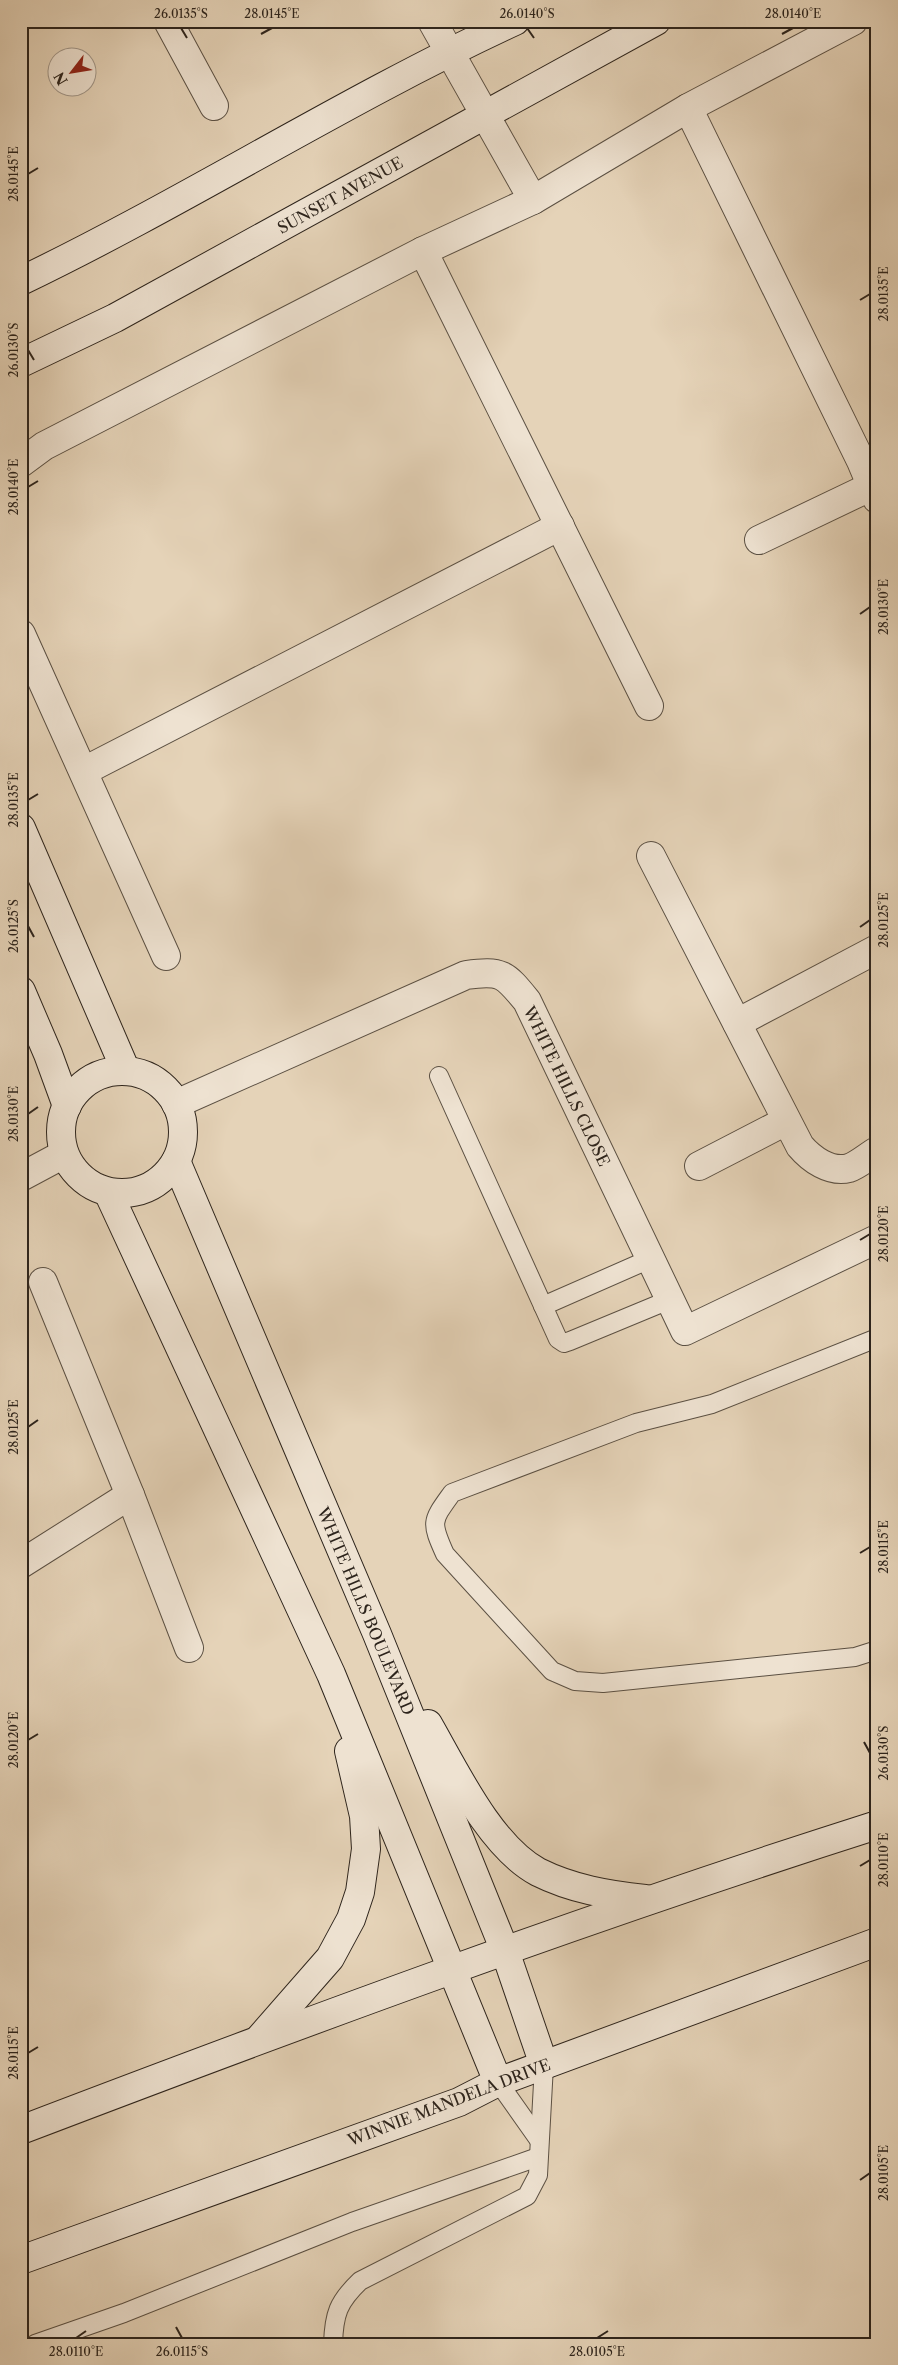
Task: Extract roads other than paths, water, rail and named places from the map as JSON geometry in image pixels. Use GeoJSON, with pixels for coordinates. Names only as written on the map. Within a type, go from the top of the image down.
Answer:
{"type":"FeatureCollection","features":[{"type":"Feature","properties":{"kind":"street"},"geometry":{"type":"LineString","coordinates":[[168,21],[214,106]]}},
{"type":"Feature","properties":{"kind":"street"},"geometry":{"type":"LineString","coordinates":[[432,21],[533,200]]}},
{"type":"Feature","properties":{"kind":"street"},"geometry":{"type":"LineString","coordinates":[[21,281],[176,201],[448,52],[515,21]]}},
{"type":"Feature","properties":{"kind":"street","name":"SUNSET AVENUE"},"geometry":{"type":"LineString","coordinates":[[21,363],[115,318],[656,21]]}},
{"type":"Feature","properties":{"kind":"street"},"geometry":{"type":"LineString","coordinates":[[21,463],[44,446],[423,251],[533,200],[688,108],[853,21]]}},
{"type":"Feature","properties":{"kind":"street"},"geometry":{"type":"LineString","coordinates":[[688,108],[869,458],[874,493],[759,540]]}},
{"type":"Feature","properties":{"kind":"street"},"geometry":{"type":"LineString","coordinates":[[423,251],[649,706]]}},
{"type":"Feature","properties":{"kind":"street"},"geometry":{"type":"LineString","coordinates":[[84,770],[560,526]]}},
{"type":"Feature","properties":{"kind":"street"},"geometry":{"type":"LineString","coordinates":[[21,634],[84,770],[166,956]]}},
{"type":"Feature","properties":{"kind":"street"},"geometry":{"type":"LineString","coordinates":[[21,828],[126,1071]]}},
{"type":"Feature","properties":{"kind":"street"},"geometry":{"type":"LineString","coordinates":[[651,856],[800,1146],[811,1158],[823,1164],[848,1168],[877,1151]]}},
{"type":"Feature","properties":{"kind":"street"},"geometry":{"type":"LineString","coordinates":[[737,1023],[877,949]]}},
{"type":"Feature","properties":{"kind":"street","name":"WHITE HILLS CLOSE"},"geometry":{"type":"LineString","coordinates":[[176,1104],[466,975],[490,972],[510,980],[527,1001],[685,1331],[877,1239]]}},
{"type":"Feature","properties":{"kind":"street"},"geometry":{"type":"LineString","coordinates":[[21,991],[48,1054],[67,1106]]}},
{"type":"Feature","properties":{"kind":"street"},"geometry":{"type":"LineString","coordinates":[[126,1071],[152,1080],[163,1088],[176,1104],[182,1122],[182,1142],[176,1161],[164,1177],[147,1188],[128,1193],[108,1192],[90,1185],[74,1171],[64,1154],[60,1133],[63,1114],[72,1096],[87,1082],[106,1073],[126,1071]]}},
{"type":"Feature","properties":{"kind":"street"},"geometry":{"type":"LineString","coordinates":[[699,1166],[786,1121]]}},
{"type":"Feature","properties":{"kind":"street"},"geometry":{"type":"LineString","coordinates":[[21,1177],[64,1154]]}},
{"type":"Feature","properties":{"kind":"street","name":"WHITE HILLS BOULEVARD"},"geometry":{"type":"LineString","coordinates":[[176,1161],[377,1634],[505,1951],[544,2065]]}},
{"type":"Feature","properties":{"kind":"street"},"geometry":{"type":"LineString","coordinates":[[108,1192],[331,1674],[498,2082]]}},
{"type":"Feature","properties":{"kind":"street"},"geometry":{"type":"LineString","coordinates":[[43,1282],[130,1495],[189,1648]]}},
{"type":"Feature","properties":{"kind":"street"},"geometry":{"type":"LineString","coordinates":[[21,1564],[130,1495]]}},
{"type":"Feature","properties":{"kind":"street"},"geometry":{"type":"LineString","coordinates":[[377,1634],[469,1795],[501,1843],[537,1871],[563,1882],[599,1894],[651,1900]]}},
{"type":"Feature","properties":{"kind":"street"},"geometry":{"type":"LineString","coordinates":[[259,2039],[330,1958],[351,1919],[360,1892],[366,1849],[364,1816],[331,1674]]}},
{"type":"Feature","properties":{"kind":"street"},"geometry":{"type":"LineString","coordinates":[[21,2130],[259,2039],[453,1969],[651,1900],[877,1825]]}},
{"type":"Feature","properties":{"kind":"street","name":"WINNIE MANDELA DRIVE"},"geometry":{"type":"LineString","coordinates":[[21,2260],[458,2102],[498,2082],[877,1942]]}},
{"type":"Feature","properties":{"kind":"lane"},"geometry":{"type":"LineString","coordinates":[[439,1076],[558,1339],[564,1343],[669,1300]]}},
{"type":"Feature","properties":{"kind":"lane"},"geometry":{"type":"LineString","coordinates":[[543,1306],[650,1259]]}},
{"type":"Feature","properties":{"kind":"lane"},"geometry":{"type":"LineString","coordinates":[[877,1338],[712,1404],[636,1423],[452,1493],[435,1517],[436,1534],[445,1554],[552,1671],[575,1681],[602,1683],[855,1657],[877,1650]]}},
{"type":"Feature","properties":{"kind":"lane"},"geometry":{"type":"LineString","coordinates":[[334,2344],[334,2320],[346,2294],[360,2281],[527,2196],[538,2175],[544,2065]]}},
{"type":"Feature","properties":{"kind":"lane"},"geometry":{"type":"LineString","coordinates":[[498,2082],[539,2149]]}},
{"type":"Feature","properties":{"kind":"lane"},"geometry":{"type":"LineString","coordinates":[[35,2344],[124,2313],[337,2227],[539,2149]]}}]}
